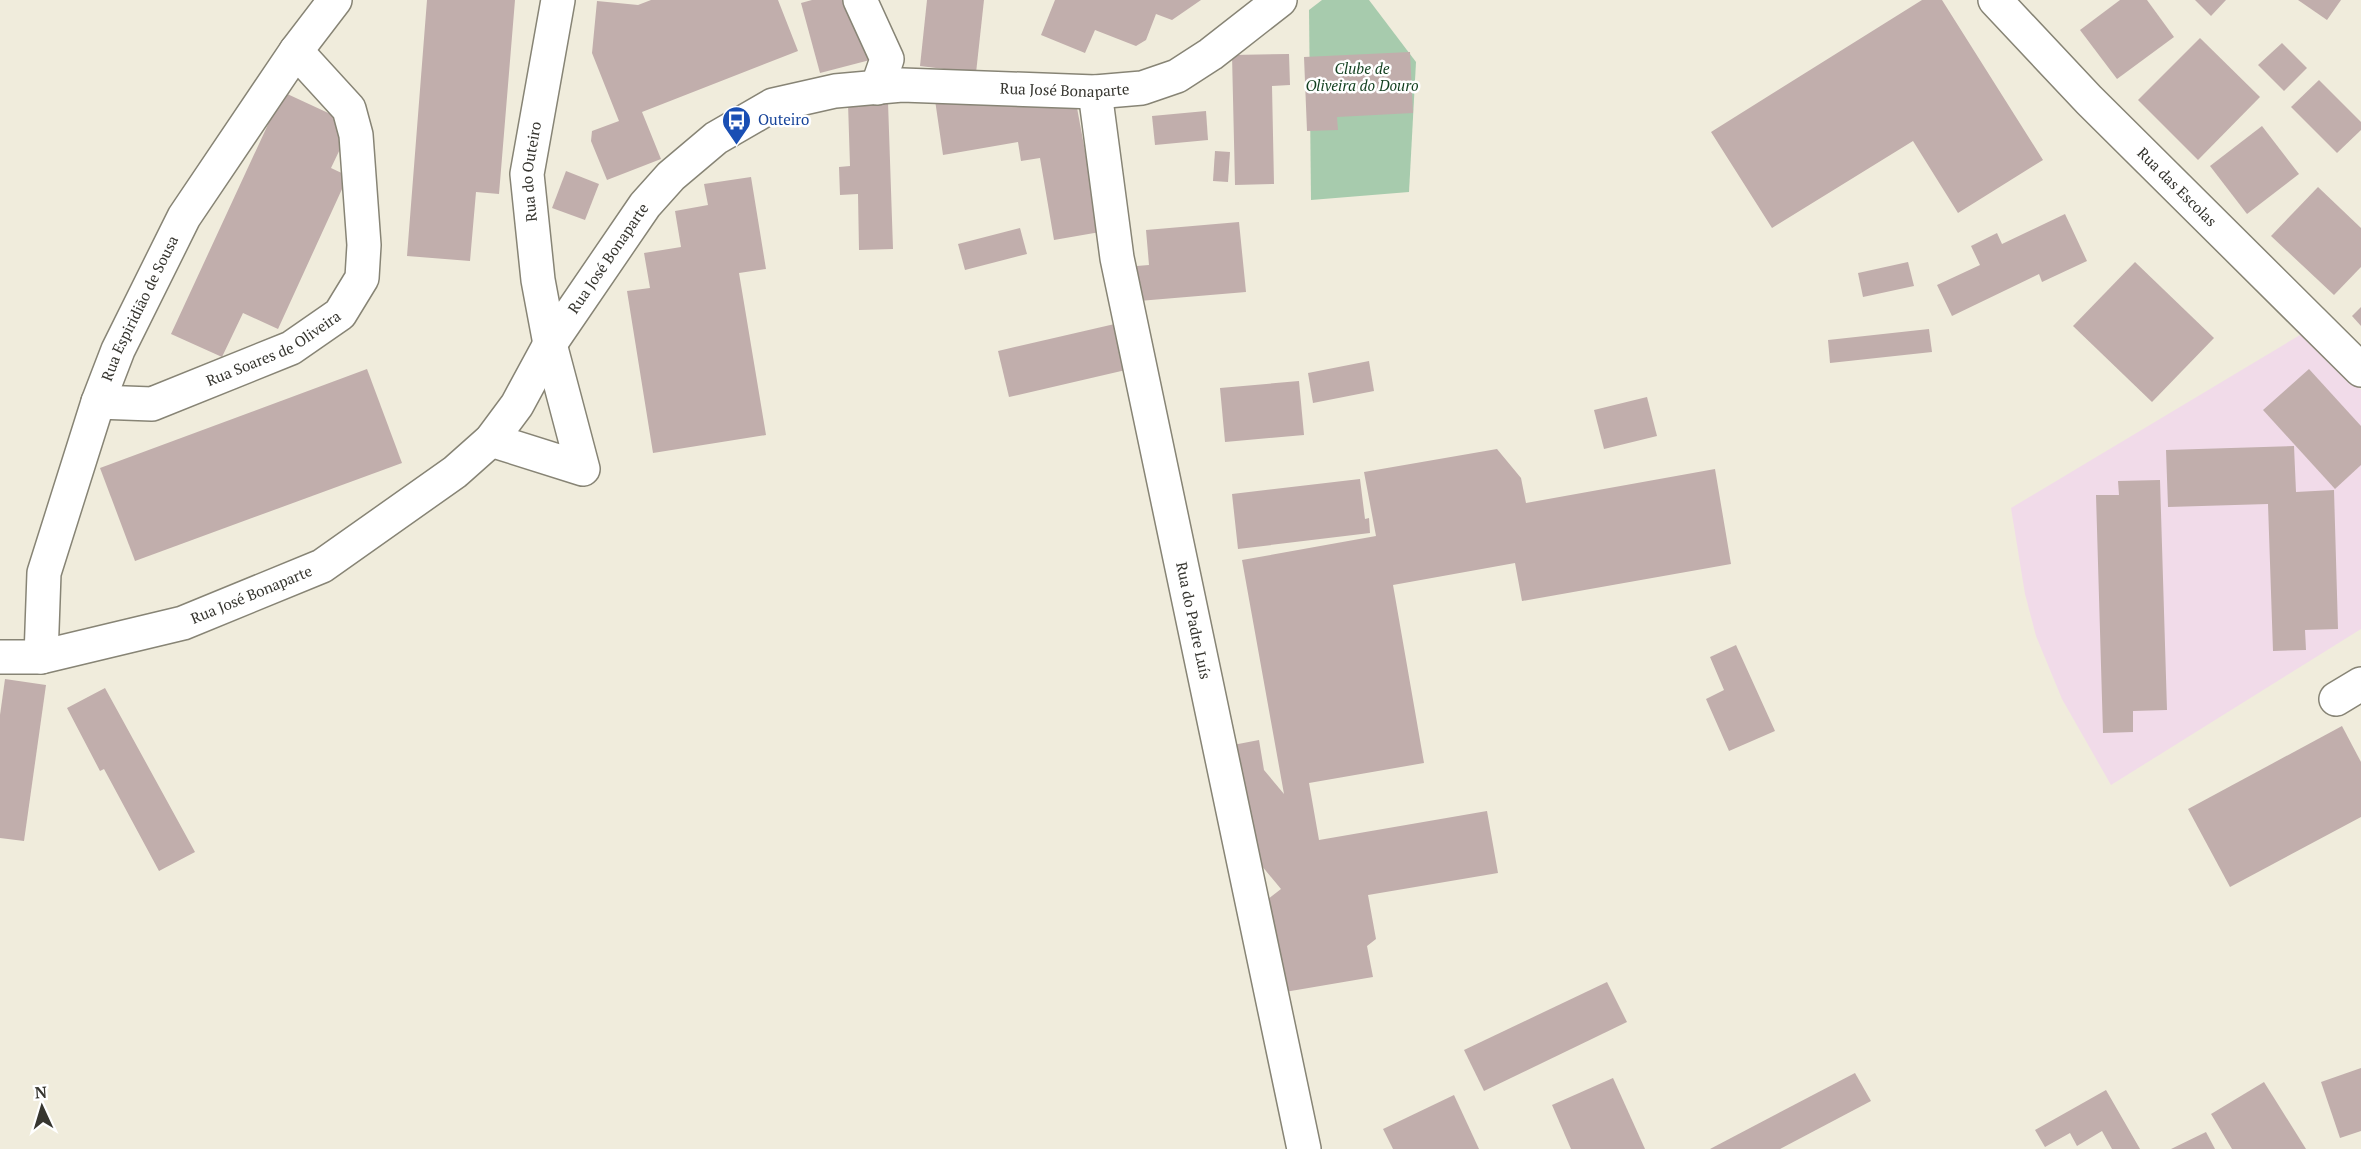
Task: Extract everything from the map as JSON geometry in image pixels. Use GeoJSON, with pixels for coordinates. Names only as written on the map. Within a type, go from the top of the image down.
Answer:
{"type":"FeatureCollection","features":[{"type":"Feature","properties":{"kind":"street","name":"Rua Espiridião de Sousa"},"geometry":{"type":"LineString","coordinates":[[41,657],[44,573],[98,402],[118,350],[184,217],[296,51],[335,0]]}},
{"type":"Feature","properties":{"kind":"street","name":"Rua do Outeiro"},"geometry":{"type":"LineString","coordinates":[[491,440],[583,469],[550,344],[538,280],[527,174],[558,0]]}},
{"type":"Feature","properties":{"kind":"street"},"geometry":{"type":"LineString","coordinates":[[860,0],[887,59],[877,88]]}},
{"type":"Feature","properties":{"kind":"street","name":"Rua José Bonaparte"},"geometry":{"type":"LineString","coordinates":[[0,657],[41,657],[183,623],[322,566],[455,472],[491,440],[517,405],[550,344],[645,205],[671,176],[716,138],[773,105],[835,91],[902,85],[1095,92],[1142,88],[1177,76],[1211,54],[1280,0]]}},
{"type":"Feature","properties":{"kind":"street","name":"Rua das Escolas"},"geometry":{"type":"LineString","coordinates":[[1995,0],[2089,100],[2361,370]]}},
{"type":"Feature","properties":{"kind":"street","name":"Rua Soares de Oliveira"},"geometry":{"type":"LineString","coordinates":[[98,402],[152,404],[291,348],[340,314],[362,278],[364,245],[354,126],[349,109],[296,51]]}},
{"type":"Feature","properties":{"kind":"street","name":"Rua do Padre Luís"},"geometry":{"type":"LineString","coordinates":[[1095,92],[1117,258],[1304,1149]]}},
{"type":"Feature","properties":{"kind":"shaded area"},"geometry":{"type":"Polygon","coordinates":[[[2305,332],[2361,390],[2361,629],[2111,785],[2062,699],[2036,636],[2025,594],[2011,508],[2305,332]]]}},
{"type":"Feature","properties":{"kind":"green space","name":"Clube de Oliveira do Douro"},"geometry":{"type":"Polygon","coordinates":[[[1322,0],[1369,0],[1416,62],[1409,192],[1311,200],[1309,10],[1322,0]]]}},
{"type":"Feature","properties":{"kind":"building"},"geometry":{"type":"Polygon","coordinates":[[[427,0],[515,0],[499,194],[476,192],[470,261],[407,256],[427,0]]]}},
{"type":"Feature","properties":{"kind":"building"},"geometry":{"type":"Polygon","coordinates":[[[651,0],[778,0],[798,51],[642,112],[661,159],[607,180],[591,141],[592,131],[619,121],[592,53],[597,1],[638,5],[651,0]]]}},
{"type":"Feature","properties":{"kind":"building"},"geometry":{"type":"Polygon","coordinates":[[[812,0],[853,0],[870,60],[820,73],[801,3],[812,0]]]}},
{"type":"Feature","properties":{"kind":"building"},"geometry":{"type":"Polygon","coordinates":[[[927,0],[984,0],[976,73],[920,66],[927,0]]]}},
{"type":"Feature","properties":{"kind":"building"},"geometry":{"type":"Polygon","coordinates":[[[1055,0],[1201,0],[1172,20],[1156,14],[1146,40],[1136,46],[1095,30],[1085,53],[1041,35],[1055,0]]]}},
{"type":"Feature","properties":{"kind":"building"},"geometry":{"type":"Polygon","coordinates":[[[1922,0],[1942,0],[2043,160],[1958,213],[1913,141],[1772,228],[1711,132],[1922,0]]]}},
{"type":"Feature","properties":{"kind":"building"},"geometry":{"type":"Polygon","coordinates":[[[2120,0],[2147,0],[2174,37],[2117,79],[2080,30],[2120,0]]]}},
{"type":"Feature","properties":{"kind":"building"},"geometry":{"type":"Polygon","coordinates":[[[2195,0],[2226,0],[2211,16],[2195,0]]]}},
{"type":"Feature","properties":{"kind":"building"},"geometry":{"type":"Polygon","coordinates":[[[2298,0],[2341,0],[2327,20],[2298,0]]]}},
{"type":"Feature","properties":{"kind":"building"},"geometry":{"type":"Polygon","coordinates":[[[2200,38],[2260,97],[2198,160],[2138,100],[2200,38]]]}},
{"type":"Feature","properties":{"kind":"building"},"geometry":{"type":"Polygon","coordinates":[[[2282,43],[2307,68],[2284,91],[2258,65],[2282,43]]]}},
{"type":"Feature","properties":{"kind":"building"},"geometry":{"type":"Polygon","coordinates":[[[1410,52],[1413,113],[1337,117],[1338,130],[1307,131],[1304,57],[1410,52]]]}},
{"type":"Feature","properties":{"kind":"building"},"geometry":{"type":"Polygon","coordinates":[[[1289,54],[1290,85],[1272,86],[1274,184],[1235,185],[1232,55],[1289,54]]]}},
{"type":"Feature","properties":{"kind":"building"},"geometry":{"type":"Polygon","coordinates":[[[2319,80],[2361,122],[2361,130],[2337,153],[2291,107],[2319,80]]]}},
{"type":"Feature","properties":{"kind":"building"},"geometry":{"type":"Polygon","coordinates":[[[283,92],[352,124],[331,168],[348,176],[278,329],[243,313],[222,357],[171,334],[283,92]]]}},
{"type":"Feature","properties":{"kind":"building"},"geometry":{"type":"Polygon","coordinates":[[[1075,97],[1100,232],[1054,240],[1040,158],[1021,161],[1018,142],[943,155],[935,100],[1075,97]]]}},
{"type":"Feature","properties":{"kind":"building"},"geometry":{"type":"Polygon","coordinates":[[[888,102],[893,249],[859,250],[858,194],[840,195],[839,167],[850,166],[848,103],[888,102]]]}},
{"type":"Feature","properties":{"kind":"building"},"geometry":{"type":"Polygon","coordinates":[[[1206,111],[1208,140],[1155,145],[1152,116],[1206,111]]]}},
{"type":"Feature","properties":{"kind":"building"},"geometry":{"type":"Polygon","coordinates":[[[2262,126],[2299,174],[2247,214],[2210,166],[2262,126]]]}},
{"type":"Feature","properties":{"kind":"building"},"geometry":{"type":"Polygon","coordinates":[[[1215,151],[1230,152],[1228,182],[1213,181],[1215,151]]]}},
{"type":"Feature","properties":{"kind":"building"},"geometry":{"type":"Polygon","coordinates":[[[566,171],[599,184],[585,220],[552,208],[566,171]]]}},
{"type":"Feature","properties":{"kind":"building"},"geometry":{"type":"Polygon","coordinates":[[[751,177],[766,269],[739,273],[766,435],[653,453],[627,291],[650,288],[644,253],[681,247],[675,211],[708,205],[704,184],[751,177]]]}},
{"type":"Feature","properties":{"kind":"building"},"geometry":{"type":"Polygon","coordinates":[[[2318,187],[2361,228],[2361,267],[2334,295],[2271,236],[2318,187]]]}},
{"type":"Feature","properties":{"kind":"building"},"geometry":{"type":"Polygon","coordinates":[[[2065,214],[2087,261],[2042,282],[2039,274],[1952,316],[1937,285],[1980,265],[1971,246],[1997,233],[2002,244],[2065,214]]]}},
{"type":"Feature","properties":{"kind":"building"},"geometry":{"type":"Polygon","coordinates":[[[1239,222],[1246,292],[1127,302],[1124,267],[1149,265],[1146,230],[1239,222]]]}},
{"type":"Feature","properties":{"kind":"building"},"geometry":{"type":"Polygon","coordinates":[[[1020,228],[1027,254],[965,270],[958,244],[1020,228]]]}},
{"type":"Feature","properties":{"kind":"building"},"geometry":{"type":"Polygon","coordinates":[[[1908,262],[1914,286],[1863,297],[1858,273],[1908,262]]]}},
{"type":"Feature","properties":{"kind":"building"},"geometry":{"type":"Polygon","coordinates":[[[2135,262],[2214,338],[2152,402],[2073,326],[2135,262]]]}},
{"type":"Feature","properties":{"kind":"building"},"geometry":{"type":"Polygon","coordinates":[[[2361,307],[2361,326],[2352,316],[2361,307]]]}},
{"type":"Feature","properties":{"kind":"building"},"geometry":{"type":"Polygon","coordinates":[[[1119,323],[1130,369],[1009,397],[998,351],[1119,323]]]}},
{"type":"Feature","properties":{"kind":"building"},"geometry":{"type":"Polygon","coordinates":[[[1929,329],[1932,352],[1830,363],[1828,340],[1929,329]]]}},
{"type":"Feature","properties":{"kind":"building"},"geometry":{"type":"Polygon","coordinates":[[[1369,361],[1374,391],[1313,403],[1308,373],[1369,361]]]}},
{"type":"Feature","properties":{"kind":"building"},"geometry":{"type":"Polygon","coordinates":[[[367,369],[402,463],[135,561],[100,468],[367,369]]]}},
{"type":"Feature","properties":{"kind":"building"},"geometry":{"type":"Polygon","coordinates":[[[2309,369],[2361,426],[2361,465],[2335,489],[2263,410],[2309,369]]]}},
{"type":"Feature","properties":{"kind":"building"},"geometry":{"type":"Polygon","coordinates":[[[1299,381],[1304,435],[1225,442],[1220,388],[1299,381]]]}},
{"type":"Feature","properties":{"kind":"building"},"geometry":{"type":"Polygon","coordinates":[[[1647,397],[1657,436],[1604,449],[1594,410],[1647,397]]]}},
{"type":"Feature","properties":{"kind":"building"},"geometry":{"type":"Polygon","coordinates":[[[2294,446],[2296,492],[2334,490],[2338,629],[2305,630],[2306,650],[2273,651],[2268,504],[2168,507],[2166,450],[2294,446]]]}},
{"type":"Feature","properties":{"kind":"building"},"geometry":{"type":"Polygon","coordinates":[[[1497,449],[1521,478],[1526,503],[1715,469],[1731,564],[1522,601],[1515,563],[1393,585],[1424,763],[1309,783],[1319,840],[1487,811],[1498,873],[1368,895],[1376,939],[1367,946],[1373,977],[1279,993],[1263,903],[1281,889],[1252,854],[1233,745],[1259,740],[1264,770],[1284,794],[1242,560],[1376,536],[1364,472],[1497,449]]]}},
{"type":"Feature","properties":{"kind":"building"},"geometry":{"type":"Polygon","coordinates":[[[1360,479],[1365,519],[1369,518],[1370,533],[1238,549],[1232,494],[1360,479]]]}},
{"type":"Feature","properties":{"kind":"building"},"geometry":{"type":"Polygon","coordinates":[[[2160,480],[2167,710],[2133,711],[2133,732],[2103,733],[2096,495],[2119,495],[2118,481],[2160,480]]]}},
{"type":"Feature","properties":{"kind":"building"},"geometry":{"type":"Polygon","coordinates":[[[1736,645],[1775,731],[1729,751],[1706,699],[1724,690],[1710,657],[1736,645]]]}},
{"type":"Feature","properties":{"kind":"building"},"geometry":{"type":"Polygon","coordinates":[[[5,679],[46,685],[24,841],[0,838],[0,715],[5,679]]]}},
{"type":"Feature","properties":{"kind":"building"},"geometry":{"type":"Polygon","coordinates":[[[105,688],[195,852],[159,871],[104,769],[100,771],[67,708],[105,688]]]}},
{"type":"Feature","properties":{"kind":"building"},"geometry":{"type":"Polygon","coordinates":[[[2342,726],[2361,762],[2361,817],[2230,887],[2188,809],[2342,726]]]}},
{"type":"Feature","properties":{"kind":"building"},"geometry":{"type":"Polygon","coordinates":[[[1607,982],[1627,1022],[1484,1091],[1464,1050],[1607,982]]]}},
{"type":"Feature","properties":{"kind":"building"},"geometry":{"type":"Polygon","coordinates":[[[2361,1068],[2361,1131],[2340,1138],[2321,1082],[2361,1068]]]}},
{"type":"Feature","properties":{"kind":"building"},"geometry":{"type":"Polygon","coordinates":[[[1855,1073],[1871,1101],[1780,1149],[1710,1149],[1855,1073]]]}},
{"type":"Feature","properties":{"kind":"building"},"geometry":{"type":"Polygon","coordinates":[[[1613,1078],[1645,1149],[1571,1149],[1552,1105],[1613,1078]]]}},
{"type":"Feature","properties":{"kind":"building"},"geometry":{"type":"Polygon","coordinates":[[[2264,1082],[2306,1149],[2232,1149],[2211,1114],[2264,1082]]]}},
{"type":"Feature","properties":{"kind":"building"},"geometry":{"type":"Polygon","coordinates":[[[2106,1090],[2140,1149],[2112,1149],[2102,1131],[2077,1146],[2070,1133],[2045,1147],[2035,1130],[2106,1090]]]}},
{"type":"Feature","properties":{"kind":"building"},"geometry":{"type":"Polygon","coordinates":[[[1454,1095],[1479,1149],[1393,1149],[1383,1129],[1454,1095]]]}},
{"type":"Feature","properties":{"kind":"building"},"geometry":{"type":"Polygon","coordinates":[[[2206,1132],[2215,1149],[2171,1149],[2206,1132]]]}},
{"type":"Feature","properties":{"kind":"place","name":"Outeiro"},"geometry":{"type":"Point","coordinates":[737,146]}}]}
